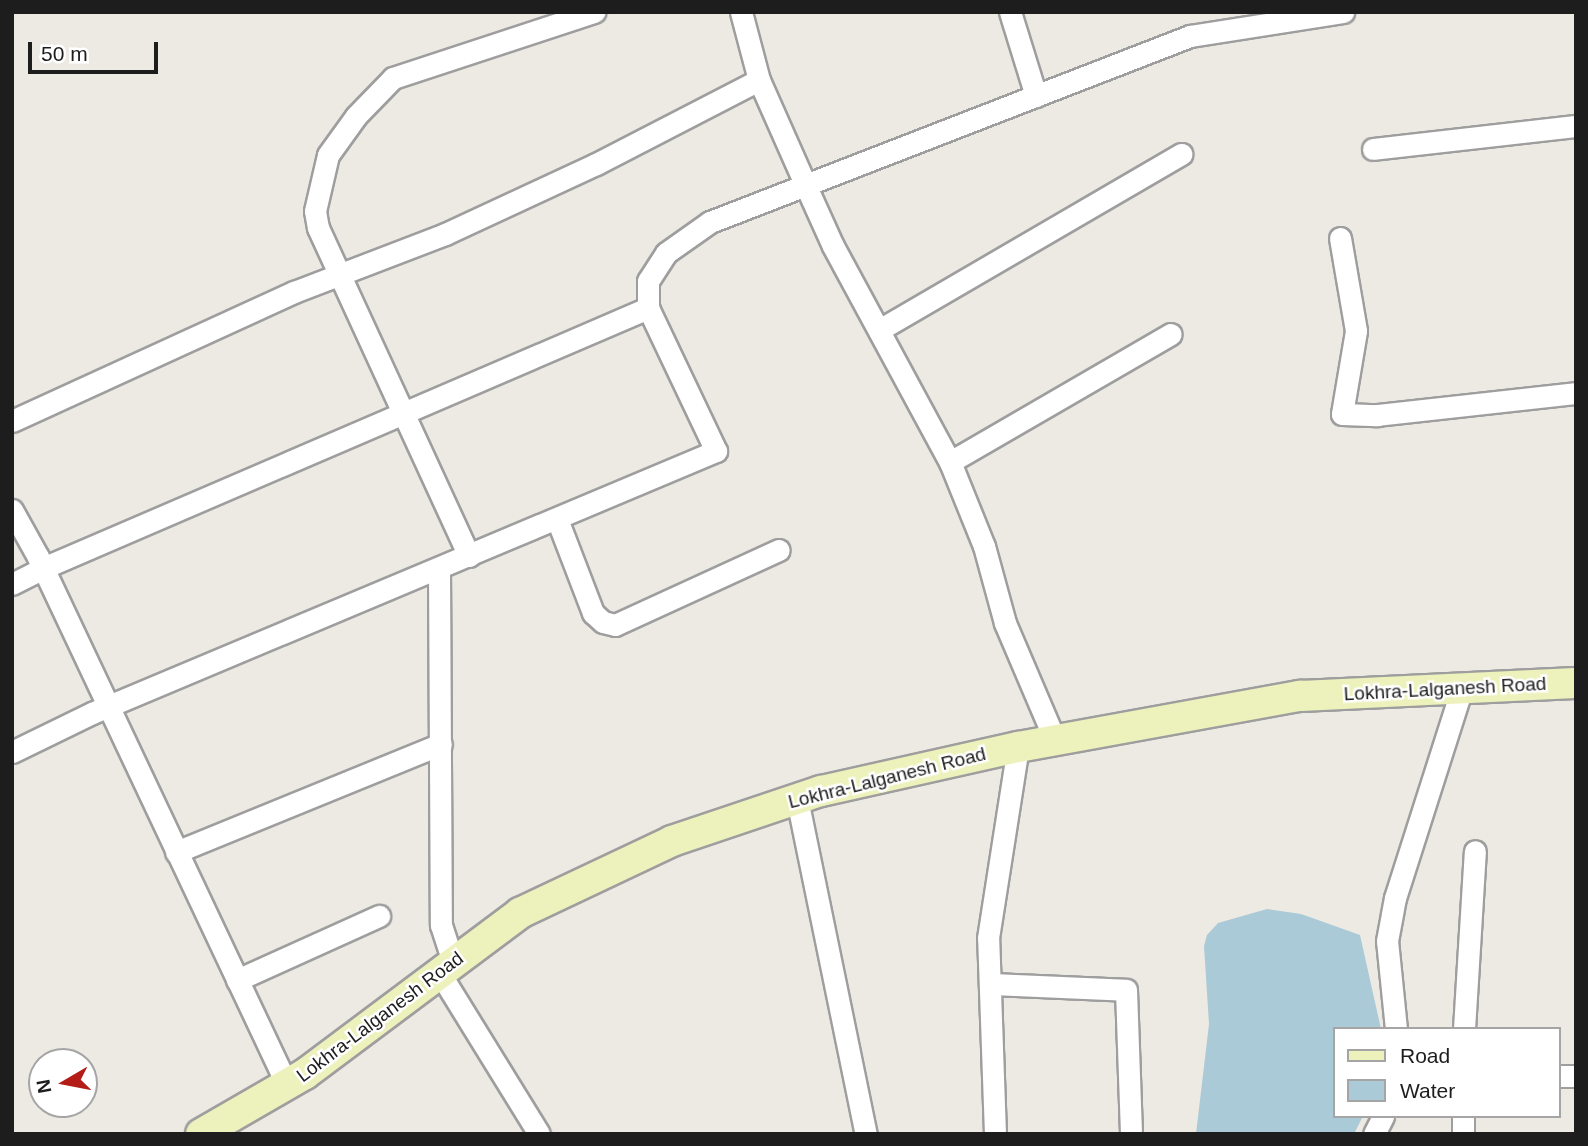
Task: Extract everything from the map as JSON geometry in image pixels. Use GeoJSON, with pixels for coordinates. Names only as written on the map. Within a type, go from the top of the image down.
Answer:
{"type":"FeatureCollection","features":[{"type":"Feature","properties":{"kind":"main road","name":"Lokhra-Lalganesh Road"},"geometry":{"type":"LineString","coordinates":[[201,1134],[306,1074],[520,913],[569,887],[672,841],[797,799],[1018,747],[1300,696],[1576,683]]}},
{"type":"Feature","properties":{"kind":"street"},"geometry":{"type":"LineString","coordinates":[[469,556],[318,228],[315,211],[328,155],[356,116],[393,78],[594,12]]}},
{"type":"Feature","properties":{"kind":"street"},"geometry":{"type":"LineString","coordinates":[[741,12],[759,80],[805,184],[950,462],[984,546],[1005,623],[1055,740]]}},
{"type":"Feature","properties":{"kind":"street"},"geometry":{"type":"LineString","coordinates":[[1010,12],[1037,96]]}},
{"type":"Feature","properties":{"kind":"street"},"geometry":{"type":"LineString","coordinates":[[12,752],[107,707],[716,451],[648,308],[648,281],[666,253],[710,222],[1190,36],[1343,12]]}},
{"type":"Feature","properties":{"kind":"street"},"geometry":{"type":"LineString","coordinates":[[12,421],[294,292],[445,234],[596,164],[759,80]]}},
{"type":"Feature","properties":{"kind":"street"},"geometry":{"type":"LineString","coordinates":[[1373,149],[1576,126]]}},
{"type":"Feature","properties":{"kind":"street"},"geometry":{"type":"LineString","coordinates":[[879,330],[1182,154]]}},
{"type":"Feature","properties":{"kind":"street"},"geometry":{"type":"LineString","coordinates":[[1340,238],[1356,331],[1342,414],[1377,415],[1576,394]]}},
{"type":"Feature","properties":{"kind":"street"},"geometry":{"type":"LineString","coordinates":[[12,584],[43,568],[405,415],[648,308]]}},
{"type":"Feature","properties":{"kind":"street"},"geometry":{"type":"LineString","coordinates":[[950,462],[1171,334]]}},
{"type":"Feature","properties":{"kind":"street"},"geometry":{"type":"LineString","coordinates":[[12,510],[43,568],[287,1085]]}},
{"type":"Feature","properties":{"kind":"street"},"geometry":{"type":"LineString","coordinates":[[556,519],[593,613],[603,622],[615,625],[779,550]]}},
{"type":"Feature","properties":{"kind":"street"},"geometry":{"type":"LineString","coordinates":[[439,569],[441,925],[446,967],[539,1134]]}},
{"type":"Feature","properties":{"kind":"street"},"geometry":{"type":"LineString","coordinates":[[1396,1027],[1387,941],[1395,898],[1462,688]]}},
{"type":"Feature","properties":{"kind":"street"},"geometry":{"type":"LineString","coordinates":[[176,852],[440,744]]}},
{"type":"Feature","properties":{"kind":"street"},"geometry":{"type":"LineString","coordinates":[[995,1134],[988,938],[1018,747]]}},
{"type":"Feature","properties":{"kind":"street"},"geometry":{"type":"LineString","coordinates":[[797,799],[866,1134]]}},
{"type":"Feature","properties":{"kind":"street"},"geometry":{"type":"LineString","coordinates":[[1464,1027],[1475,851]]}},
{"type":"Feature","properties":{"kind":"street"},"geometry":{"type":"LineString","coordinates":[[237,980],[379,916]]}},
{"type":"Feature","properties":{"kind":"street"},"geometry":{"type":"LineString","coordinates":[[990,985],[1126,990],[1131,1134]]}},
{"type":"Feature","properties":{"kind":"street"},"geometry":{"type":"LineString","coordinates":[[1374,1134],[1382,1118]]}},
{"type":"Feature","properties":{"kind":"water"},"geometry":{"type":"Polygon","coordinates":[[[1267,909],[1301,914],[1360,935],[1381,1027],[1332,1027],[1332,1118],[1362,1118],[1354,1134],[1196,1134],[1209,1024],[1204,946],[1207,935],[1218,923],[1267,909]]]}}]}
